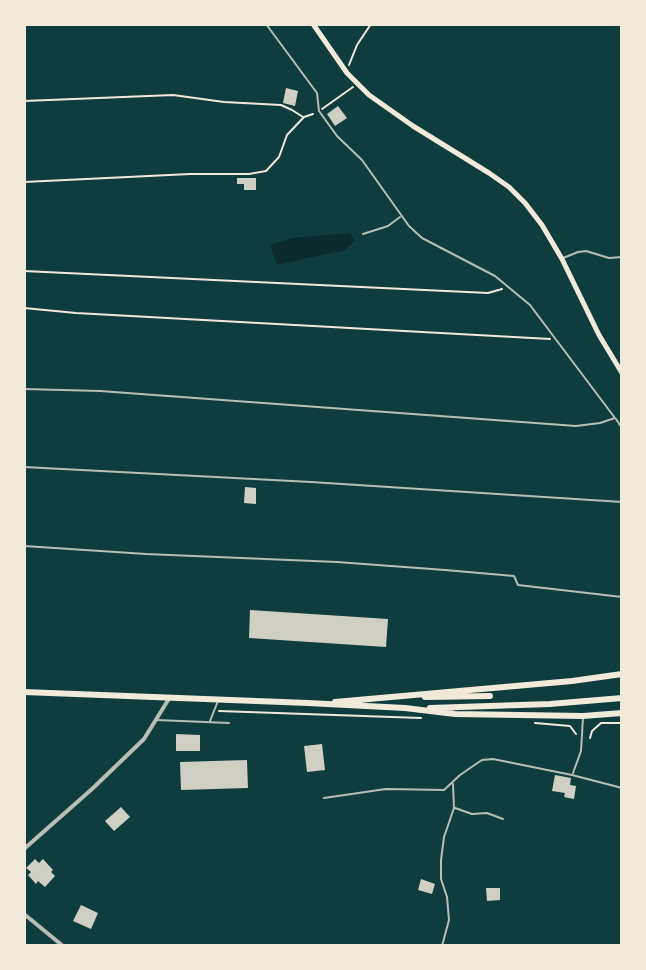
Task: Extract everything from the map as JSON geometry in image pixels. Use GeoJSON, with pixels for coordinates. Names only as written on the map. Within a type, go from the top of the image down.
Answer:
{"type":"FeatureCollection","features":[{"type":"Feature","properties":{"kind":"highway"},"geometry":{"type":"LineString","coordinates":[[318,704],[622,674]]}},
{"type":"Feature","properties":{"kind":"highway"},"geometry":{"type":"LineString","coordinates":[[24,692],[405,708],[455,714],[583,716],[622,713]]}},
{"type":"Feature","properties":{"kind":"highway"},"geometry":{"type":"LineString","coordinates":[[371,697],[490,696]]}},
{"type":"Feature","properties":{"kind":"highway"},"geometry":{"type":"LineString","coordinates":[[405,708],[550,704],[622,698]]}},
{"type":"Feature","properties":{"kind":"main road"},"geometry":{"type":"LineString","coordinates":[[313,24],[357,85],[388,109],[509,187],[525,203],[562,259],[599,335],[622,373]]}},
{"type":"Feature","properties":{"kind":"street"},"geometry":{"type":"LineString","coordinates":[[24,849],[144,739],[170,697]]}},
{"type":"Feature","properties":{"kind":"street"},"geometry":{"type":"LineString","coordinates":[[24,914],[63,946]]}},
{"type":"Feature","properties":{"kind":"lane"},"geometry":{"type":"LineString","coordinates":[[266,24],[317,93],[319,111],[337,136],[362,160],[385,189],[401,216],[422,238],[495,276],[530,305],[622,428]]}},
{"type":"Feature","properties":{"kind":"lane"},"geometry":{"type":"LineString","coordinates":[[363,234],[388,226],[401,216]]}},
{"type":"Feature","properties":{"kind":"lane"},"geometry":{"type":"LineString","coordinates":[[562,259],[586,251],[609,258],[622,257]]}},
{"type":"Feature","properties":{"kind":"lane"},"geometry":{"type":"LineString","coordinates":[[24,389],[100,391],[576,426],[615,418]]}},
{"type":"Feature","properties":{"kind":"lane"},"geometry":{"type":"LineString","coordinates":[[24,467],[622,502]]}},
{"type":"Feature","properties":{"kind":"lane"},"geometry":{"type":"LineString","coordinates":[[24,546],[445,570],[514,576],[518,585],[622,597]]}},
{"type":"Feature","properties":{"kind":"lane"},"geometry":{"type":"LineString","coordinates":[[209,723],[219,699]]}},
{"type":"Feature","properties":{"kind":"lane"},"geometry":{"type":"LineString","coordinates":[[572,775],[581,751],[583,716]]}},
{"type":"Feature","properties":{"kind":"lane"},"geometry":{"type":"LineString","coordinates":[[156,720],[229,723]]}},
{"type":"Feature","properties":{"kind":"lane"},"geometry":{"type":"LineString","coordinates":[[324,798],[386,789],[444,790],[482,760],[493,759],[622,788]]}},
{"type":"Feature","properties":{"kind":"lane"},"geometry":{"type":"LineString","coordinates":[[442,946],[449,920],[447,897],[441,879],[441,860],[444,837],[454,808],[453,783]]}},
{"type":"Feature","properties":{"kind":"lane"},"geometry":{"type":"LineString","coordinates":[[454,808],[503,819]]}},
{"type":"Feature","properties":{"kind":"path"},"geometry":{"type":"LineString","coordinates":[[347,73],[357,45],[371,24]]}},
{"type":"Feature","properties":{"kind":"path"},"geometry":{"type":"LineString","coordinates":[[24,182],[266,171],[279,157],[287,135],[304,117],[319,111],[357,85]]}},
{"type":"Feature","properties":{"kind":"path"},"geometry":{"type":"LineString","coordinates":[[24,101],[173,95],[281,105],[304,117]]}},
{"type":"Feature","properties":{"kind":"path"},"geometry":{"type":"LineString","coordinates":[[24,271],[488,293],[511,287]]}},
{"type":"Feature","properties":{"kind":"path"},"geometry":{"type":"LineString","coordinates":[[24,308],[556,339]]}},
{"type":"Feature","properties":{"kind":"path"},"geometry":{"type":"LineString","coordinates":[[214,711],[428,718]]}},
{"type":"Feature","properties":{"kind":"path"},"geometry":{"type":"LineString","coordinates":[[534,723],[570,726],[577,737]]}},
{"type":"Feature","properties":{"kind":"path"},"geometry":{"type":"LineString","coordinates":[[590,738],[592,731],[601,723],[622,723]]}},
{"type":"Feature","properties":{"kind":"water"},"geometry":{"type":"Polygon","coordinates":[[[350,233],[355,241],[345,250],[277,265],[270,245],[292,238],[350,233]]]}},
{"type":"Feature","properties":{"kind":"building"},"geometry":{"type":"Polygon","coordinates":[[[286,88],[298,91],[295,106],[283,103],[286,88]]]}},
{"type":"Feature","properties":{"kind":"building"},"geometry":{"type":"Polygon","coordinates":[[[338,106],[347,118],[335,126],[327,114],[338,106]]]}},
{"type":"Feature","properties":{"kind":"building"},"geometry":{"type":"Polygon","coordinates":[[[237,178],[256,178],[256,190],[244,190],[244,184],[237,184],[237,178]]]}},
{"type":"Feature","properties":{"kind":"building"},"geometry":{"type":"Polygon","coordinates":[[[245,487],[256,488],[256,504],[244,503],[245,487]]]}},
{"type":"Feature","properties":{"kind":"building"},"geometry":{"type":"Polygon","coordinates":[[[250,610],[388,619],[386,647],[249,638],[250,610]]]}},
{"type":"Feature","properties":{"kind":"building"},"geometry":{"type":"Polygon","coordinates":[[[176,734],[200,735],[200,751],[176,751],[176,734]]]}},
{"type":"Feature","properties":{"kind":"building"},"geometry":{"type":"Polygon","coordinates":[[[322,744],[325,770],[307,772],[304,746],[322,744]]]}},
{"type":"Feature","properties":{"kind":"building"},"geometry":{"type":"Polygon","coordinates":[[[247,760],[248,788],[181,790],[180,762],[247,760]]]}},
{"type":"Feature","properties":{"kind":"building"},"geometry":{"type":"Polygon","coordinates":[[[555,775],[571,778],[570,785],[576,786],[574,799],[564,797],[565,793],[552,791],[555,775]]]}},
{"type":"Feature","properties":{"kind":"building"},"geometry":{"type":"Polygon","coordinates":[[[121,807],[130,817],[114,831],[105,821],[121,807]]]}},
{"type":"Feature","properties":{"kind":"building"},"geometry":{"type":"Polygon","coordinates":[[[35,859],[39,863],[43,859],[53,870],[51,872],[55,876],[45,887],[38,881],[36,884],[28,875],[31,872],[26,868],[35,859]]]}},
{"type":"Feature","properties":{"kind":"building"},"geometry":{"type":"Polygon","coordinates":[[[421,879],[435,884],[432,894],[418,890],[421,879]]]}},
{"type":"Feature","properties":{"kind":"building"},"geometry":{"type":"Polygon","coordinates":[[[486,888],[500,888],[500,900],[487,901],[486,888]]]}},
{"type":"Feature","properties":{"kind":"building"},"geometry":{"type":"Polygon","coordinates":[[[81,905],[98,913],[91,929],[73,921],[81,905]]]}}]}
